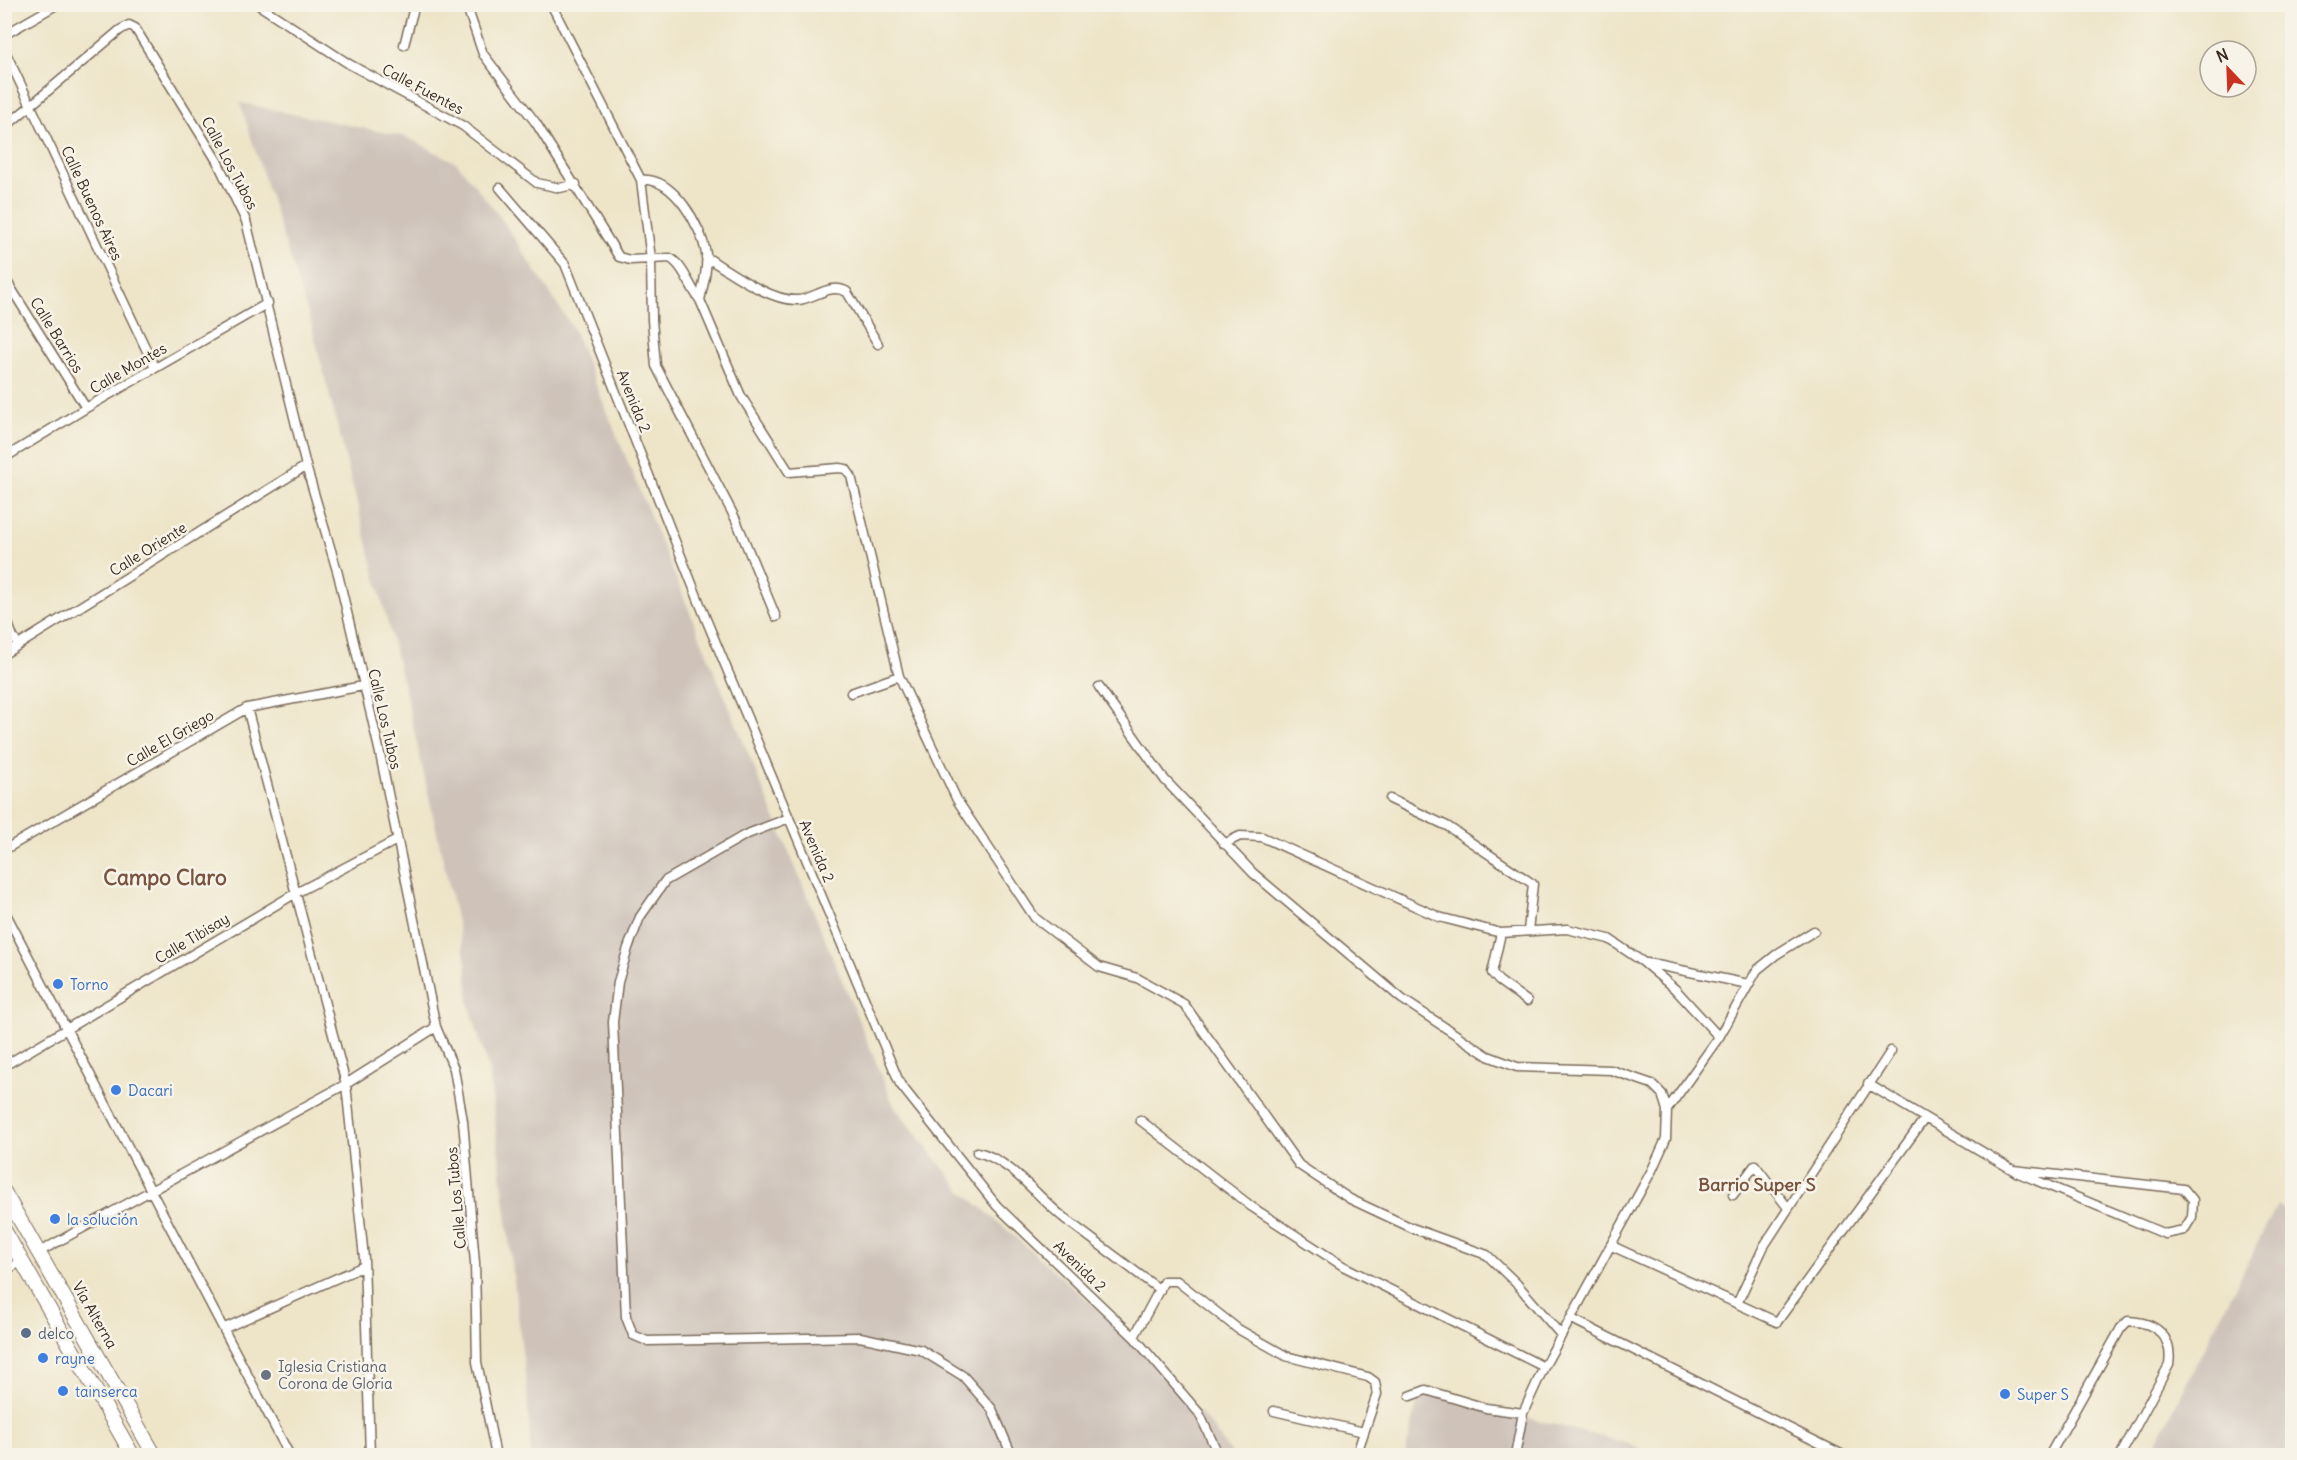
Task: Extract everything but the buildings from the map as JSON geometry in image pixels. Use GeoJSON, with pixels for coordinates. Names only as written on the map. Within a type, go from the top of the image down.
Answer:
{"type":"FeatureCollection","features":[{"type":"Feature","properties":{"kind":"highway","name":"Vía Alterna"},"geometry":{"type":"LineString","coordinates":[[4,1192],[155,1455]]}},
{"type":"Feature","properties":{"kind":"highway"},"geometry":{"type":"LineString","coordinates":[[4,1230],[133,1455]]}},
{"type":"Feature","properties":{"kind":"street"},"geometry":{"type":"LineString","coordinates":[[4,35],[58,4]]}},
{"type":"Feature","properties":{"kind":"street","name":"Calle Fuentes"},"geometry":{"type":"LineString","coordinates":[[257,4],[349,64],[463,126],[537,183],[560,188],[576,184]]}},
{"type":"Feature","properties":{"kind":"street"},"geometry":{"type":"LineString","coordinates":[[404,45],[415,4]]}},
{"type":"Feature","properties":{"kind":"street"},"geometry":{"type":"LineString","coordinates":[[466,4],[483,54],[537,123],[619,257],[630,260],[670,258],[676,261],[690,288],[700,300],[741,396],[780,462],[789,472],[839,468],[846,469],[851,476],[899,676],[957,800],[1035,918],[1099,967],[1137,978],[1184,1004],[1299,1165],[1350,1199],[1412,1228],[1487,1255],[1517,1284],[1561,1335]]}},
{"type":"Feature","properties":{"kind":"street"},"geometry":{"type":"LineString","coordinates":[[551,4],[641,180],[651,259],[652,320],[656,366],[736,520],[776,618]]}},
{"type":"Feature","properties":{"kind":"street","name":"Calle Los Tubos"},"geometry":{"type":"LineString","coordinates":[[31,108],[129,25],[135,28],[217,160],[246,221],[268,303],[306,466],[338,574],[379,749],[436,1027],[454,1069],[463,1121],[475,1263],[477,1362],[496,1455]]}},
{"type":"Feature","properties":{"kind":"street","name":"Calle Buenos Aires"},"geometry":{"type":"LineString","coordinates":[[4,49],[72,188],[155,368]]}},
{"type":"Feature","properties":{"kind":"street"},"geometry":{"type":"LineString","coordinates":[[4,128],[31,108]]}},
{"type":"Feature","properties":{"kind":"street"},"geometry":{"type":"LineString","coordinates":[[641,180],[650,178],[661,183],[681,201],[703,236],[706,257],[700,300]]}},
{"type":"Feature","properties":{"kind":"street","name":"Avenida 2"},"geometry":{"type":"LineString","coordinates":[[500,188],[565,264],[706,619],[900,1084],[997,1206],[1134,1336],[1199,1413],[1219,1455]]}},
{"type":"Feature","properties":{"kind":"street"},"geometry":{"type":"LineString","coordinates":[[706,257],[759,289],[787,299],[799,300],[834,289],[842,289],[847,292],[878,344]]}},
{"type":"Feature","properties":{"kind":"street","name":"Calle Barrios"},"geometry":{"type":"LineString","coordinates":[[4,277],[86,408]]}},
{"type":"Feature","properties":{"kind":"street","name":"Calle Montes"},"geometry":{"type":"LineString","coordinates":[[4,458],[268,303]]}},
{"type":"Feature","properties":{"kind":"street","name":"Calle Oriente"},"geometry":{"type":"LineString","coordinates":[[4,654],[306,466]]}},
{"type":"Feature","properties":{"kind":"street"},"geometry":{"type":"LineString","coordinates":[[4,613],[13,637],[19,645]]}},
{"type":"Feature","properties":{"kind":"street"},"geometry":{"type":"LineString","coordinates":[[851,693],[899,676]]}},
{"type":"Feature","properties":{"kind":"street","name":"Calle El Griego"},"geometry":{"type":"LineString","coordinates":[[4,850],[247,708],[363,686]]}},
{"type":"Feature","properties":{"kind":"street"},"geometry":{"type":"LineString","coordinates":[[1099,687],[1165,780],[1224,844],[1253,873],[1402,999],[1488,1056],[1517,1068],[1611,1070],[1652,1084],[1662,1094],[1667,1110],[1666,1139],[1653,1170],[1544,1367],[1523,1413],[1515,1455]]}},
{"type":"Feature","properties":{"kind":"street"},"geometry":{"type":"LineString","coordinates":[[247,708],[346,1084],[364,1266],[370,1455]]}},
{"type":"Feature","properties":{"kind":"street"},"geometry":{"type":"LineString","coordinates":[[1390,799],[1447,825],[1533,884],[1528,931]]}},
{"type":"Feature","properties":{"kind":"street"},"geometry":{"type":"LineString","coordinates":[[789,818],[745,836],[665,881],[640,917],[628,948],[618,982],[613,1022],[626,1317],[633,1335],[647,1341],[860,1336],[921,1350],[963,1376],[992,1409],[1012,1455]]}},
{"type":"Feature","properties":{"kind":"street"},"geometry":{"type":"LineString","coordinates":[[1224,844],[1240,836],[1262,837],[1439,917],[1501,933],[1567,929],[1609,939],[1643,962],[1675,989],[1719,1037]]}},
{"type":"Feature","properties":{"kind":"street","name":"Calle Tibisay"},"geometry":{"type":"LineString","coordinates":[[4,1066],[296,893],[397,840]]}},
{"type":"Feature","properties":{"kind":"street"},"geometry":{"type":"LineString","coordinates":[[4,910],[290,1455]]}},
{"type":"Feature","properties":{"kind":"street"},"geometry":{"type":"LineString","coordinates":[[1667,1110],[1719,1037],[1757,970],[1814,932]]}},
{"type":"Feature","properties":{"kind":"street"},"geometry":{"type":"LineString","coordinates":[[1501,933],[1492,973],[1527,1001]]}},
{"type":"Feature","properties":{"kind":"street"},"geometry":{"type":"LineString","coordinates":[[1643,962],[1748,984]]}},
{"type":"Feature","properties":{"kind":"street"},"geometry":{"type":"LineString","coordinates":[[39,1252],[346,1084],[436,1027]]}},
{"type":"Feature","properties":{"kind":"street"},"geometry":{"type":"LineString","coordinates":[[1737,1304],[1764,1246],[1891,1050]]}},
{"type":"Feature","properties":{"kind":"street"},"geometry":{"type":"LineString","coordinates":[[1868,1084],[2013,1170],[2165,1234],[2184,1230],[2192,1217],[2193,1200],[2184,1189],[2160,1184],[2013,1170]]}},
{"type":"Feature","properties":{"kind":"street"},"geometry":{"type":"LineString","coordinates":[[1612,1246],[1777,1322],[1925,1118]]}},
{"type":"Feature","properties":{"kind":"street"},"geometry":{"type":"LineString","coordinates":[[1140,1120],[1252,1208],[1343,1266],[1544,1367]]}},
{"type":"Feature","properties":{"kind":"street"},"geometry":{"type":"LineString","coordinates":[[977,1152],[990,1155],[1062,1216],[1160,1290]]}},
{"type":"Feature","properties":{"kind":"street"},"geometry":{"type":"LineString","coordinates":[[1733,1195],[1755,1165],[1788,1208]]}},
{"type":"Feature","properties":{"kind":"street"},"geometry":{"type":"LineString","coordinates":[[4,1271],[22,1261]]}},
{"type":"Feature","properties":{"kind":"street"},"geometry":{"type":"LineString","coordinates":[[225,1328],[364,1266]]}},
{"type":"Feature","properties":{"kind":"street"},"geometry":{"type":"LineString","coordinates":[[1134,1336],[1164,1281],[1177,1281],[1238,1329],[1286,1356],[1368,1377],[1375,1382],[1377,1394],[1356,1455]]}},
{"type":"Feature","properties":{"kind":"street"},"geometry":{"type":"LineString","coordinates":[[1572,1319],[1845,1455]]}},
{"type":"Feature","properties":{"kind":"street"},"geometry":{"type":"LineString","coordinates":[[2049,1455],[2121,1328],[2128,1321],[2140,1321],[2165,1335],[2171,1349],[2169,1365],[2120,1455]]}},
{"type":"Feature","properties":{"kind":"street"},"geometry":{"type":"LineString","coordinates":[[1410,1396],[1425,1389],[1486,1408],[1523,1413]]}},
{"type":"Feature","properties":{"kind":"street"},"geometry":{"type":"LineString","coordinates":[[1274,1412],[1364,1432]]}},
{"type":"Feature","properties":{"kind":"shaded area"},"geometry":{"type":"Polygon","coordinates":[[[240,103],[406,137],[457,163],[503,221],[572,327],[894,1106],[960,1189],[1151,1355],[1211,1426],[1232,1455],[531,1455],[527,1391],[489,1071],[469,1003],[466,962],[406,695],[311,323],[240,103]]]}},
{"type":"Feature","properties":{"kind":"shaded area"},"geometry":{"type":"Polygon","coordinates":[[[2277,1205],[2292,1214],[2292,1455],[2150,1455],[2277,1205]]]}},
{"type":"Feature","properties":{"kind":"shaded area"},"geometry":{"type":"Polygon","coordinates":[[[1420,1390],[1629,1444],[1651,1455],[1405,1456],[1420,1390]]]}},
{"type":"Feature","properties":{"kind":"place","name":"Torno"},"geometry":{"type":"Point","coordinates":[58,984]}},
{"type":"Feature","properties":{"kind":"place","name":"Dacari"},"geometry":{"type":"Point","coordinates":[116,1090]}},
{"type":"Feature","properties":{"kind":"place","name":"la solución"},"geometry":{"type":"Point","coordinates":[55,1219]}},
{"type":"Feature","properties":{"kind":"place","name":"delco"},"geometry":{"type":"Point","coordinates":[26,1333]}},
{"type":"Feature","properties":{"kind":"place","name":"rayne"},"geometry":{"type":"Point","coordinates":[43,1358]}},
{"type":"Feature","properties":{"kind":"place","name":"Iglesia Cristiana Corona de Gloria"},"geometry":{"type":"Point","coordinates":[266,1375]}},
{"type":"Feature","properties":{"kind":"place","name":"tainserca"},"geometry":{"type":"Point","coordinates":[63,1391]}},
{"type":"Feature","properties":{"kind":"place","name":"Super S"},"geometry":{"type":"Point","coordinates":[2005,1394]}},
{"type":"Feature","properties":{"kind":"district","name":"Campo Claro"},"geometry":{"type":"Point","coordinates":[165,877]}},
{"type":"Feature","properties":{"kind":"district","name":"Barrio Super S"},"geometry":{"type":"Point","coordinates":[1757,1184]}}]}
